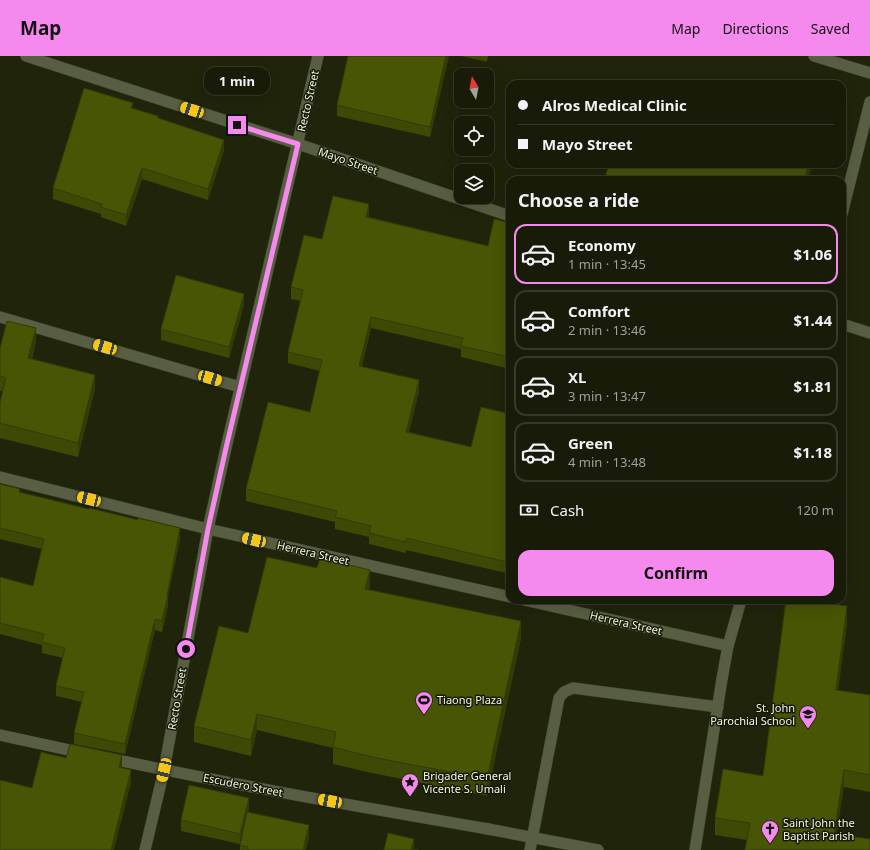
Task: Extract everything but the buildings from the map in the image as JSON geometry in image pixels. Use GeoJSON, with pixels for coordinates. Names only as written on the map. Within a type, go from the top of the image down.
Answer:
{"type":"FeatureCollection","features":[{"type":"Feature","properties":{"kind":"street","name":"Mayo Street"},"geometry":{"type":"LineString","coordinates":[[26,56],[298,144],[506,215]]}},
{"type":"Feature","properties":{"kind":"street","name":"Recto Street"},"geometry":{"type":"LineString","coordinates":[[145,850],[164,770],[208,529],[318,56]]}},
{"type":"Feature","properties":{"kind":"street"},"geometry":{"type":"LineString","coordinates":[[814,56],[870,73]]}},
{"type":"Feature","properties":{"kind":"street"},"geometry":{"type":"LineString","coordinates":[[846,198],[870,102]]}},
{"type":"Feature","properties":{"kind":"street"},"geometry":{"type":"LineString","coordinates":[[0,317],[240,387]]}},
{"type":"Feature","properties":{"kind":"street"},"geometry":{"type":"LineString","coordinates":[[846,325],[870,333]]}},
{"type":"Feature","properties":{"kind":"street","name":"Herrera Street"},"geometry":{"type":"LineString","coordinates":[[0,477],[208,529],[506,596]]}},
{"type":"Feature","properties":{"kind":"street","name":"Herrera Street"},"geometry":{"type":"LineString","coordinates":[[542,604],[728,646]]}},
{"type":"Feature","properties":{"kind":"street"},"geometry":{"type":"LineString","coordinates":[[695,850],[728,646],[740,604]]}},
{"type":"Feature","properties":{"kind":"street"},"geometry":{"type":"LineString","coordinates":[[530,850],[559,698],[564,692],[573,688],[718,707]]}},
{"type":"Feature","properties":{"kind":"street","name":"Escudero Street"},"geometry":{"type":"LineString","coordinates":[[0,735],[164,770],[598,850]]}},
{"type":"Feature","properties":{"kind":"place","name":"Tiaong Plaza"},"geometry":{"type":"Point","coordinates":[424,715]}},
{"type":"Feature","properties":{"kind":"place","name":"St. John Parochial School"},"geometry":{"type":"Point","coordinates":[808,729]}},
{"type":"Feature","properties":{"kind":"place","name":"Brigader General Vicente S. Umali"},"geometry":{"type":"Point","coordinates":[410,797]}},
{"type":"Feature","properties":{"kind":"place","name":"Saint John the Baptist Parish"},"geometry":{"type":"Point","coordinates":[770,844]}},
{"type":"Feature","properties":{"kind":"route"},"geometry":{"type":"LineString","coordinates":[[186,649],[208,529],[298,144],[237,125]]}}]}
